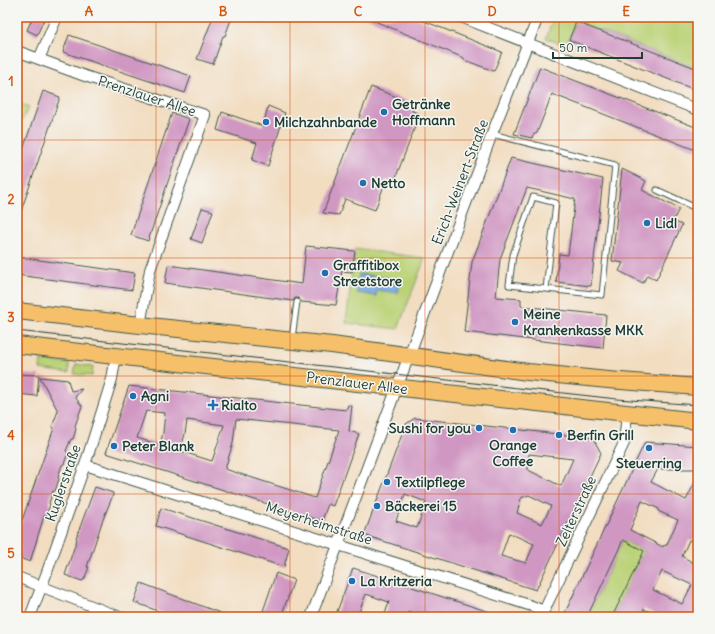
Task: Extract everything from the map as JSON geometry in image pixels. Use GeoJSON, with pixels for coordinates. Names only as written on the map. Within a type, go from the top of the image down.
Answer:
{"type":"FeatureCollection","features":[{"type":"Feature","properties":{"kind":"main road"},"geometry":{"type":"LineString","coordinates":[[17,311],[332,345],[528,372],[698,387]]}},
{"type":"Feature","properties":{"kind":"main road","name":"Prenzlauer Allee"},"geometry":{"type":"LineString","coordinates":[[17,345],[698,421]]}},
{"type":"Feature","properties":{"kind":"street"},"geometry":{"type":"LineString","coordinates":[[39,59],[57,17]]}},
{"type":"Feature","properties":{"kind":"street"},"geometry":{"type":"LineString","coordinates":[[461,17],[698,110]]}},
{"type":"Feature","properties":{"kind":"street","name":"Erich-Weinert-Straße"},"geometry":{"type":"LineString","coordinates":[[397,388],[492,134],[538,17]]}},
{"type":"Feature","properties":{"kind":"street","name":"Prenzlauer Allee"},"geometry":{"type":"LineString","coordinates":[[17,51],[85,76],[205,115],[150,270],[140,325]]}},
{"type":"Feature","properties":{"kind":"street","name":"Kuglerstraße"},"geometry":{"type":"LineString","coordinates":[[30,617],[85,464],[112,379],[116,356]]}},
{"type":"Feature","properties":{"kind":"street"},"geometry":{"type":"LineString","coordinates":[[311,617],[337,544],[397,388]]}},
{"type":"Feature","properties":{"kind":"street","name":"Zelterstraße"},"geometry":{"type":"LineString","coordinates":[[543,614],[624,443],[627,414]]}},
{"type":"Feature","properties":{"kind":"street","name":"Meyerheimstraße"},"geometry":{"type":"LineString","coordinates":[[85,464],[532,606],[543,614]]}},
{"type":"Feature","properties":{"kind":"street"},"geometry":{"type":"LineString","coordinates":[[17,577],[120,617]]}},
{"type":"Feature","properties":{"kind":"lane"},"geometry":{"type":"LineString","coordinates":[[492,134],[615,165],[602,295],[546,289],[509,285],[513,255],[533,197],[556,202],[546,289]]}},
{"type":"Feature","properties":{"kind":"lane"},"geometry":{"type":"LineString","coordinates":[[657,190],[698,209]]}},
{"type":"Feature","properties":{"kind":"lane"},"geometry":{"type":"LineString","coordinates":[[292,341],[297,302]]}},
{"type":"Feature","properties":{"kind":"green space"},"geometry":{"type":"Polygon","coordinates":[[[554,17],[698,17],[698,69],[600,30],[599,31],[583,25],[584,22],[577,19],[566,46],[546,38],[554,17]]]}},
{"type":"Feature","properties":{"kind":"green space"},"geometry":{"type":"Polygon","coordinates":[[[17,102],[29,107],[17,130],[17,102]]]}},
{"type":"Feature","properties":{"kind":"green space"},"geometry":{"type":"Polygon","coordinates":[[[355,249],[425,258],[398,329],[346,323],[355,249]]]}},
{"type":"Feature","properties":{"kind":"green space"},"geometry":{"type":"Polygon","coordinates":[[[41,361],[69,363],[69,373],[40,369],[41,361]]]}},
{"type":"Feature","properties":{"kind":"green space"},"geometry":{"type":"Polygon","coordinates":[[[76,364],[93,367],[92,376],[74,374],[76,364]]]}},
{"type":"Feature","properties":{"kind":"green space"},"geometry":{"type":"Polygon","coordinates":[[[623,540],[644,551],[612,617],[587,617],[623,540]]]}},
{"type":"Feature","properties":{"kind":"water"},"geometry":{"type":"Polygon","coordinates":[[[359,274],[400,279],[398,293],[377,290],[376,296],[357,293],[359,274]]]}},
{"type":"Feature","properties":{"kind":"building"},"geometry":{"type":"Polygon","coordinates":[[[33,17],[45,17],[37,35],[27,30],[33,17]]]}},
{"type":"Feature","properties":{"kind":"building"},"geometry":{"type":"Polygon","coordinates":[[[213,17],[232,17],[225,36],[223,36],[213,64],[197,59],[213,17]]]}},
{"type":"Feature","properties":{"kind":"building"},"geometry":{"type":"Polygon","coordinates":[[[365,17],[414,17],[502,52],[494,71],[464,60],[464,58],[365,17]]]}},
{"type":"Feature","properties":{"kind":"building"},"geometry":{"type":"Polygon","coordinates":[[[576,22],[698,69],[698,91],[569,40],[576,22]]]}},
{"type":"Feature","properties":{"kind":"building"},"geometry":{"type":"Polygon","coordinates":[[[69,35],[191,76],[185,93],[63,52],[69,35]]]}},
{"type":"Feature","properties":{"kind":"building"},"geometry":{"type":"Polygon","coordinates":[[[540,67],[698,128],[698,151],[552,94],[537,133],[533,135],[532,138],[514,134],[540,67]]]}},
{"type":"Feature","properties":{"kind":"building"},"geometry":{"type":"Polygon","coordinates":[[[371,87],[415,104],[412,111],[420,114],[394,182],[386,180],[375,210],[345,199],[339,215],[323,213],[371,87]]]}},
{"type":"Feature","properties":{"kind":"building"},"geometry":{"type":"Polygon","coordinates":[[[43,91],[60,97],[19,217],[17,217],[17,167],[43,91]]]}},
{"type":"Feature","properties":{"kind":"building"},"geometry":{"type":"Polygon","coordinates":[[[268,106],[285,113],[268,166],[252,160],[257,143],[217,130],[222,112],[263,126],[268,106]]]}},
{"type":"Feature","properties":{"kind":"building"},"geometry":{"type":"Polygon","coordinates":[[[172,113],[189,119],[148,241],[131,235],[172,113]]]}},
{"type":"Feature","properties":{"kind":"building"},"geometry":{"type":"Polygon","coordinates":[[[511,158],[603,179],[591,286],[556,282],[559,254],[568,255],[575,199],[527,188],[500,259],[496,297],[521,299],[521,306],[606,315],[603,348],[464,332],[472,262],[511,158]]]}},
{"type":"Feature","properties":{"kind":"building","name":"Lidl"},"geometry":{"type":"Polygon","coordinates":[[[622,169],[646,181],[642,190],[679,209],[673,221],[682,225],[656,280],[647,275],[643,283],[619,271],[623,263],[612,261],[622,169]]]}},
{"type":"Feature","properties":{"kind":"building"},"geometry":{"type":"Polygon","coordinates":[[[202,208],[213,211],[202,243],[191,239],[202,208]]]}},
{"type":"Feature","properties":{"kind":"building"},"geometry":{"type":"Polygon","coordinates":[[[306,246],[355,251],[352,272],[342,271],[336,305],[301,302],[298,298],[295,298],[293,301],[165,283],[168,265],[302,284],[306,246]]]}},
{"type":"Feature","properties":{"kind":"building"},"geometry":{"type":"Polygon","coordinates":[[[17,257],[135,273],[132,290],[17,275],[17,257]]]}},
{"type":"Feature","properties":{"kind":"building"},"geometry":{"type":"Polygon","coordinates":[[[17,374],[39,375],[37,396],[17,394],[17,374]]]}},
{"type":"Feature","properties":{"kind":"building"},"geometry":{"type":"Polygon","coordinates":[[[40,377],[68,380],[71,391],[82,389],[75,397],[82,406],[75,426],[76,429],[73,439],[71,439],[66,451],[68,453],[64,464],[62,465],[58,477],[59,479],[55,491],[53,491],[46,516],[44,516],[30,562],[17,557],[17,525],[20,526],[54,428],[52,427],[58,411],[40,377]]]}},
{"type":"Feature","properties":{"kind":"building"},"geometry":{"type":"Polygon","coordinates":[[[129,386],[346,410],[348,405],[352,406],[349,431],[359,434],[333,506],[328,504],[322,521],[106,453],[129,386]],[[146,411],[137,438],[160,445],[165,413],[146,411]],[[236,419],[233,443],[225,469],[315,498],[339,430],[236,419]],[[187,420],[180,451],[212,461],[224,425],[187,420]]]}},
{"type":"Feature","properties":{"kind":"building"},"geometry":{"type":"Polygon","coordinates":[[[415,418],[593,438],[601,453],[536,590],[364,535],[406,424],[415,418]],[[529,454],[528,470],[561,486],[573,459],[529,454]],[[405,494],[396,521],[417,528],[426,502],[405,494]],[[529,495],[521,498],[517,513],[542,524],[551,506],[529,495]],[[509,533],[501,556],[526,563],[534,544],[509,533]]]}},
{"type":"Feature","properties":{"kind":"building"},"geometry":{"type":"Polygon","coordinates":[[[645,442],[698,446],[698,469],[658,469],[651,482],[686,500],[698,477],[698,528],[693,541],[689,540],[682,556],[698,566],[698,617],[661,617],[644,609],[640,617],[612,617],[644,551],[623,540],[587,617],[563,617],[645,442]],[[642,501],[630,530],[663,547],[664,545],[666,546],[678,520],[658,511],[659,509],[642,501]],[[662,571],[653,590],[682,604],[692,585],[662,571]]]}},
{"type":"Feature","properties":{"kind":"building"},"geometry":{"type":"Polygon","coordinates":[[[95,487],[113,493],[113,495],[87,567],[89,567],[84,580],[82,581],[65,575],[77,539],[76,538],[95,487]]]}},
{"type":"Feature","properties":{"kind":"building"},"geometry":{"type":"Polygon","coordinates":[[[161,508],[289,548],[284,567],[156,526],[161,508]]]}},
{"type":"Feature","properties":{"kind":"building"},"geometry":{"type":"Polygon","coordinates":[[[353,568],[499,615],[499,617],[424,617],[408,612],[406,617],[384,617],[389,602],[366,594],[357,617],[335,617],[353,568]]]}},
{"type":"Feature","properties":{"kind":"building"},"geometry":{"type":"Polygon","coordinates":[[[276,573],[294,580],[281,617],[261,617],[276,573]]]}},
{"type":"Feature","properties":{"kind":"building"},"geometry":{"type":"Polygon","coordinates":[[[141,583],[228,617],[174,617],[134,602],[141,583]]]}},
{"type":"Feature","properties":{"kind":"tram line"},"geometry":{"type":"LineString","coordinates":[[17,331],[617,399],[698,405]]}},
{"type":"Feature","properties":{"kind":"place","name":"Getränke Hoffmann"},"geometry":{"type":"Point","coordinates":[384,112]}},
{"type":"Feature","properties":{"kind":"place","name":"Milchzahnbande"},"geometry":{"type":"Point","coordinates":[266,122]}},
{"type":"Feature","properties":{"kind":"place","name":"Netto"},"geometry":{"type":"Point","coordinates":[363,183]}},
{"type":"Feature","properties":{"kind":"place","name":"Lidl"},"geometry":{"type":"Point","coordinates":[647,223]}},
{"type":"Feature","properties":{"kind":"place","name":"Graffitibox Streetstore"},"geometry":{"type":"Point","coordinates":[325,273]}},
{"type":"Feature","properties":{"kind":"place","name":"Meine Krankenkasse MKK"},"geometry":{"type":"Point","coordinates":[515,322]}},
{"type":"Feature","properties":{"kind":"place","name":"Agni"},"geometry":{"type":"Point","coordinates":[133,396]}},
{"type":"Feature","properties":{"kind":"place","name":"Rialto"},"geometry":{"type":"Point","coordinates":[213,405]}},
{"type":"Feature","properties":{"kind":"place","name":"Sushi for you"},"geometry":{"type":"Point","coordinates":[479,428]}},
{"type":"Feature","properties":{"kind":"place","name":"Orange Coffee"},"geometry":{"type":"Point","coordinates":[513,430]}},
{"type":"Feature","properties":{"kind":"place","name":"Berfin Grill"},"geometry":{"type":"Point","coordinates":[559,435]}},
{"type":"Feature","properties":{"kind":"place","name":"Peter Blank"},"geometry":{"type":"Point","coordinates":[114,446]}},
{"type":"Feature","properties":{"kind":"place","name":"Steuerring"},"geometry":{"type":"Point","coordinates":[649,448]}},
{"type":"Feature","properties":{"kind":"place","name":"Textilpflege"},"geometry":{"type":"Point","coordinates":[387,482]}},
{"type":"Feature","properties":{"kind":"place","name":"Bäckerei 15"},"geometry":{"type":"Point","coordinates":[377,506]}},
{"type":"Feature","properties":{"kind":"place","name":"La Kritzeria"},"geometry":{"type":"Point","coordinates":[352,581]}}]}
